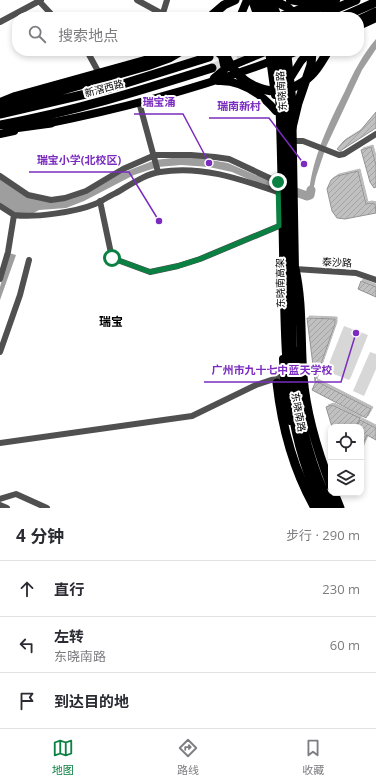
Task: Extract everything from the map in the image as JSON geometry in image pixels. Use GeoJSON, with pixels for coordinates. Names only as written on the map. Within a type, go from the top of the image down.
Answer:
{"type":"FeatureCollection","features":[{"type":"Feature","properties":{"kind":"highway"},"geometry":{"type":"LineString","coordinates":[[221,0],[221,12]]}},
{"type":"Feature","properties":{"kind":"highway"},"geometry":{"type":"LineString","coordinates":[[216,12],[224,5],[235,0]]}},
{"type":"Feature","properties":{"kind":"highway"},"geometry":{"type":"LineString","coordinates":[[258,0],[263,12]]}},
{"type":"Feature","properties":{"kind":"highway"},"geometry":{"type":"LineString","coordinates":[[266,0],[270,12]]}},
{"type":"Feature","properties":{"kind":"highway"},"geometry":{"type":"LineString","coordinates":[[272,0],[287,7],[293,12]]}},
{"type":"Feature","properties":{"kind":"highway"},"geometry":{"type":"LineString","coordinates":[[319,8],[356,0]]}},
{"type":"Feature","properties":{"kind":"highway"},"geometry":{"type":"LineString","coordinates":[[353,12],[376,2]]}},
{"type":"Feature","properties":{"kind":"highway"},"geometry":{"type":"LineString","coordinates":[[364,18],[376,12]]}},
{"type":"Feature","properties":{"kind":"highway"},"geometry":{"type":"LineString","coordinates":[[0,108],[159,62],[170,56]]}},
{"type":"Feature","properties":{"kind":"highway","name":"新滘西路"},"geometry":{"type":"LineString","coordinates":[[0,114],[114,87],[206,56]]}},
{"type":"Feature","properties":{"kind":"highway"},"geometry":{"type":"LineString","coordinates":[[226,56],[230,64],[244,80],[262,89],[277,90],[296,86],[308,78],[316,70],[325,56]]}},
{"type":"Feature","properties":{"kind":"highway","name":"东晓南高架"},"geometry":{"type":"LineString","coordinates":[[275,56],[280,107],[288,383],[299,444],[309,474],[324,508]]}},
{"type":"Feature","properties":{"kind":"highway","name":"东晓南高架"},"geometry":{"type":"LineString","coordinates":[[285,56],[290,144],[292,324],[295,384],[301,424],[310,458],[332,508]]}},
{"type":"Feature","properties":{"kind":"highway"},"geometry":{"type":"LineString","coordinates":[[290,144],[298,103],[311,65],[311,56]]}},
{"type":"Feature","properties":{"kind":"highway","name":"新滘西路"},"geometry":{"type":"LineString","coordinates":[[1,129],[30,119],[127,94],[212,68]]}},
{"type":"Feature","properties":{"kind":"highway"},"geometry":{"type":"LineString","coordinates":[[1,129],[51,123]]}},
{"type":"Feature","properties":{"kind":"highway"},"geometry":{"type":"LineString","coordinates":[[295,269],[300,298],[304,384],[317,449],[328,478]]}},
{"type":"Feature","properties":{"kind":"highway"},"geometry":{"type":"LineString","coordinates":[[277,383],[280,410],[289,449],[302,482],[315,508]]}},
{"type":"Feature","properties":{"kind":"highway"},"geometry":{"type":"LineString","coordinates":[[335,496],[340,508]]}},
{"type":"Feature","properties":{"kind":"main road"},"geometry":{"type":"LineString","coordinates":[[242,12],[247,0]]}},
{"type":"Feature","properties":{"kind":"main road"},"geometry":{"type":"LineString","coordinates":[[252,0],[256,12]]}},
{"type":"Feature","properties":{"kind":"main road"},"geometry":{"type":"LineString","coordinates":[[272,0],[276,12]]}},
{"type":"Feature","properties":{"kind":"main road"},"geometry":{"type":"LineString","coordinates":[[290,0],[319,8]]}},
{"type":"Feature","properties":{"kind":"main road"},"geometry":{"type":"LineString","coordinates":[[315,12],[325,0]]}},
{"type":"Feature","properties":{"kind":"main road"},"geometry":{"type":"LineString","coordinates":[[310,12],[336,0]]}},
{"type":"Feature","properties":{"kind":"main road"},"geometry":{"type":"LineString","coordinates":[[301,12],[319,8]]}},
{"type":"Feature","properties":{"kind":"main road"},"geometry":{"type":"LineString","coordinates":[[364,24],[376,18]]}},
{"type":"Feature","properties":{"kind":"main road"},"geometry":{"type":"LineString","coordinates":[[0,102],[15,96],[159,56]]}},
{"type":"Feature","properties":{"kind":"main road"},"geometry":{"type":"LineString","coordinates":[[222,56],[224,61],[222,71]]}},
{"type":"Feature","properties":{"kind":"main road"},"geometry":{"type":"LineString","coordinates":[[211,82],[222,71],[234,64],[255,56]]}},
{"type":"Feature","properties":{"kind":"main road","name":"东晓南路"},"geometry":{"type":"LineString","coordinates":[[270,56],[276,111],[284,376],[290,423],[295,444],[308,482],[320,508]]}},
{"type":"Feature","properties":{"kind":"main road"},"geometry":{"type":"LineString","coordinates":[[271,61],[272,56]]}},
{"type":"Feature","properties":{"kind":"main road"},"geometry":{"type":"LineString","coordinates":[[51,123],[139,102],[211,82],[271,61],[279,56]]}},
{"type":"Feature","properties":{"kind":"main road","name":"东晓南路"},"geometry":{"type":"LineString","coordinates":[[286,56],[290,77],[290,144],[299,390],[313,453],[327,490],[336,508]]}},
{"type":"Feature","properties":{"kind":"main road"},"geometry":{"type":"LineString","coordinates":[[290,77],[306,56]]}},
{"type":"Feature","properties":{"kind":"main road"},"geometry":{"type":"LineString","coordinates":[[211,82],[228,82],[245,87],[267,101],[276,111]]}},
{"type":"Feature","properties":{"kind":"street"},"geometry":{"type":"LineString","coordinates":[[137,0],[159,12]]}},
{"type":"Feature","properties":{"kind":"street"},"geometry":{"type":"LineString","coordinates":[[165,12],[167,0]]}},
{"type":"Feature","properties":{"kind":"street"},"geometry":{"type":"LineString","coordinates":[[16,12],[30,3],[40,1],[50,12]]}},
{"type":"Feature","properties":{"kind":"street"},"geometry":{"type":"LineString","coordinates":[[0,22],[12,14]]}},
{"type":"Feature","properties":{"kind":"street"},"geometry":{"type":"LineString","coordinates":[[90,56],[99,73]]}},
{"type":"Feature","properties":{"kind":"street"},"geometry":{"type":"LineString","coordinates":[[139,102],[155,155],[158,172]]}},
{"type":"Feature","properties":{"kind":"street"},"geometry":{"type":"LineString","coordinates":[[290,144],[303,141],[339,155],[344,154],[376,134]]}},
{"type":"Feature","properties":{"kind":"street"},"geometry":{"type":"LineString","coordinates":[[0,176],[28,195],[51,200],[65,198],[86,191],[123,169],[155,155],[215,156],[229,159],[278,182]]}},
{"type":"Feature","properties":{"kind":"street"},"geometry":{"type":"LineString","coordinates":[[0,206],[14,215],[29,216],[63,212],[94,205],[147,176],[158,172],[172,170],[200,170],[218,173],[278,192]]}},
{"type":"Feature","properties":{"kind":"street"},"geometry":{"type":"LineString","coordinates":[[100,201],[112,258],[150,272],[178,266],[200,259],[279,226]]}},
{"type":"Feature","properties":{"kind":"street"},"geometry":{"type":"LineString","coordinates":[[0,279],[8,252],[14,215]]}},
{"type":"Feature","properties":{"kind":"street"},"geometry":{"type":"LineString","coordinates":[[0,352],[20,295],[29,260]]}},
{"type":"Feature","properties":{"kind":"street","name":"泰沙路"},"geometry":{"type":"LineString","coordinates":[[295,269],[356,273],[376,280]]}},
{"type":"Feature","properties":{"kind":"street"},"geometry":{"type":"LineString","coordinates":[[0,443],[192,416],[256,385],[284,376]]}},
{"type":"Feature","properties":{"kind":"street"},"geometry":{"type":"LineString","coordinates":[[0,499],[16,494],[47,508]]}},
{"type":"Feature","properties":{"kind":"street"},"geometry":{"type":"LineString","coordinates":[[0,505],[7,508]]}},
{"type":"Feature","properties":{"kind":"shaded area"},"geometry":{"type":"Polygon","coordinates":[[[376,39],[376,49],[362,70],[326,147],[316,177],[312,196],[309,200],[304,200],[304,192],[309,192],[318,153],[333,115],[355,71],[376,39]]]}},
{"type":"Feature","properties":{"kind":"shaded area"},"geometry":{"type":"Polygon","coordinates":[[[180,157],[199,158],[228,163],[269,181],[269,188],[232,172],[209,167],[181,165],[158,167],[134,175],[84,201],[66,208],[39,210],[32,214],[16,214],[0,204],[0,179],[27,197],[44,201],[87,193],[122,173],[155,160],[180,157]]]}},
{"type":"Feature","properties":{"kind":"shaded area"},"geometry":{"type":"Polygon","coordinates":[[[9,253],[16,255],[0,300],[0,287],[9,253]]]}},
{"type":"Feature","properties":{"kind":"shaded area"},"geometry":{"type":"Polygon","coordinates":[[[344,326],[368,335],[349,380],[326,371],[344,326]]]}},
{"type":"Feature","properties":{"kind":"shaded area"},"geometry":{"type":"Polygon","coordinates":[[[370,352],[376,354],[376,369],[364,396],[353,391],[370,352]]]}},
{"type":"Feature","properties":{"kind":"building"},"geometry":{"type":"Polygon","coordinates":[[[376,112],[376,128],[340,151],[337,149],[344,141],[360,131],[376,112]]]}},
{"type":"Feature","properties":{"kind":"building"},"geometry":{"type":"Polygon","coordinates":[[[371,147],[376,165],[376,187],[374,188],[370,182],[361,150],[371,147]]]}},
{"type":"Feature","properties":{"kind":"building"},"geometry":{"type":"Polygon","coordinates":[[[358,171],[366,204],[375,204],[376,213],[345,219],[337,218],[332,211],[327,189],[331,180],[337,176],[358,171]]]}},
{"type":"Feature","properties":{"kind":"building"},"geometry":{"type":"Polygon","coordinates":[[[361,281],[376,287],[376,297],[358,289],[361,281]]]}},
{"type":"Feature","properties":{"kind":"building"},"geometry":{"type":"Polygon","coordinates":[[[307,318],[335,319],[335,324],[315,381],[307,318]]]}},
{"type":"Feature","properties":{"kind":"building"},"geometry":{"type":"Polygon","coordinates":[[[316,381],[371,409],[366,418],[312,390],[316,381]]]}},
{"type":"Feature","properties":{"kind":"building"},"geometry":{"type":"Polygon","coordinates":[[[332,405],[360,418],[357,424],[331,424],[326,407],[332,405]]]}},
{"type":"Feature","properties":{"kind":"building"},"geometry":{"type":"Polygon","coordinates":[[[360,420],[376,428],[376,440],[367,435],[364,442],[364,424],[358,424],[360,420]]]}},
{"type":"Feature","properties":{"kind":"waterway"},"geometry":{"type":"LineString","coordinates":[[259,179],[307,196],[310,195],[311,190]]}},
{"type":"Feature","properties":{"kind":"tunnel"},"geometry":{"type":"LineString","coordinates":[[212,68],[243,56]]}},
{"type":"Feature","properties":{"kind":"place","name":"瑞宝涌"},"geometry":{"type":"Point","coordinates":[209,163]}},
{"type":"Feature","properties":{"kind":"place","name":"瑞南新村"},"geometry":{"type":"Point","coordinates":[304,164]}},
{"type":"Feature","properties":{"kind":"place","name":"瑞宝小学(北校区)"},"geometry":{"type":"Point","coordinates":[159,221]}},
{"type":"Feature","properties":{"kind":"place","name":"广州市九十七中蓝天学校"},"geometry":{"type":"Point","coordinates":[356,333]}},
{"type":"Feature","properties":{"kind":"district","name":"瑞宝"},"geometry":{"type":"Point","coordinates":[111,321]}},
{"type":"Feature","properties":{"kind":"route"},"geometry":{"type":"LineString","coordinates":[[112,258],[150,272],[178,266],[200,259],[279,226],[278,182]]}}]}
